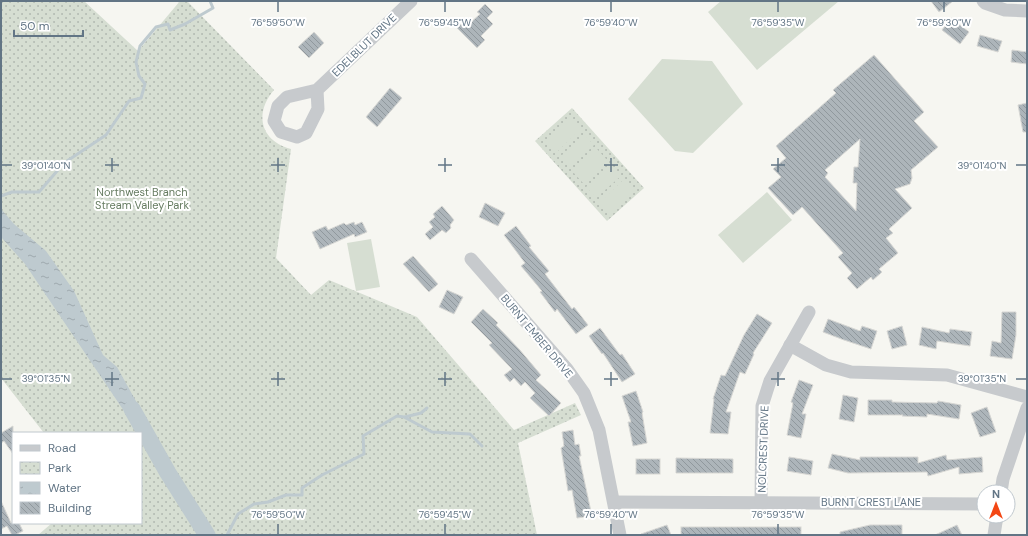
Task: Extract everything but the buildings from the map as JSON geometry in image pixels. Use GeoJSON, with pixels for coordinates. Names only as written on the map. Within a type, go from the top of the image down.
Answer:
{"type":"FeatureCollection","features":[{"type":"Feature","properties":{"kind":"street","name":"EDELBLUT DRIVE"},"geometry":{"type":"LineString","coordinates":[[317,90],[411,1]]}},
{"type":"Feature","properties":{"kind":"street"},"geometry":{"type":"LineString","coordinates":[[983,1],[1005,10],[1027,11]]}},
{"type":"Feature","properties":{"kind":"street","name":"BURNT EMBER DRIVE"},"geometry":{"type":"LineString","coordinates":[[471,259],[567,369],[584,393],[600,430],[620,535]]}},
{"type":"Feature","properties":{"kind":"street","name":"NOLCREST DRIVE"},"geometry":{"type":"LineString","coordinates":[[761,502],[762,406],[770,381],[809,312]]}},
{"type":"Feature","properties":{"kind":"street"},"geometry":{"type":"LineString","coordinates":[[790,345],[826,365],[851,372],[947,375],[1027,397]]}},
{"type":"Feature","properties":{"kind":"street"},"geometry":{"type":"LineString","coordinates":[[1002,484],[1027,408]]}},
{"type":"Feature","properties":{"kind":"street","name":"BURNT CREST LANE"},"geometry":{"type":"LineString","coordinates":[[614,502],[976,504]]}},
{"type":"Feature","properties":{"kind":"street"},"geometry":{"type":"LineString","coordinates":[[994,535],[996,524]]}},
{"type":"Feature","properties":{"kind":"green space","name":"Northwest Branch Stream Valley Park"},"geometry":{"type":"Polygon","coordinates":[[[1,1],[84,1],[138,51],[180,1],[187,1],[274,90],[264,108],[262,117],[263,125],[272,140],[291,149],[276,258],[311,295],[329,280],[417,317],[514,430],[575,403],[581,415],[518,443],[537,535],[38,535],[51,524],[142,524],[142,432],[43,432],[1,378],[1,1]]]}},
{"type":"Feature","properties":{"kind":"green space"},"geometry":{"type":"Polygon","coordinates":[[[721,1],[839,1],[757,70],[708,12],[721,1]]]}},
{"type":"Feature","properties":{"kind":"green space"},"geometry":{"type":"Polygon","coordinates":[[[662,59],[712,61],[743,104],[693,153],[675,151],[628,99],[662,59]]]}},
{"type":"Feature","properties":{"kind":"green space"},"geometry":{"type":"Polygon","coordinates":[[[572,108],[644,188],[607,221],[535,141],[572,108]]]}},
{"type":"Feature","properties":{"kind":"green space"},"geometry":{"type":"Polygon","coordinates":[[[570,119],[580,130],[556,153],[546,142],[570,119]]]}},
{"type":"Feature","properties":{"kind":"green space"},"geometry":{"type":"Polygon","coordinates":[[[584,134],[594,145],[570,168],[560,157],[584,134]]]}},
{"type":"Feature","properties":{"kind":"green space"},"geometry":{"type":"Polygon","coordinates":[[[597,149],[607,160],[583,183],[573,172],[597,149]]]}},
{"type":"Feature","properties":{"kind":"green space"},"geometry":{"type":"Polygon","coordinates":[[[611,165],[621,176],[596,198],[586,187],[611,165]]]}},
{"type":"Feature","properties":{"kind":"green space"},"geometry":{"type":"Polygon","coordinates":[[[624,179],[634,190],[610,213],[600,202],[624,179]]]}},
{"type":"Feature","properties":{"kind":"green space"},"geometry":{"type":"Polygon","coordinates":[[[767,192],[792,220],[743,263],[718,235],[767,192]]]}},
{"type":"Feature","properties":{"kind":"green space"},"geometry":{"type":"Polygon","coordinates":[[[371,239],[380,287],[356,291],[347,243],[371,239]]]}},
{"type":"Feature","properties":{"kind":"water"},"geometry":{"type":"Polygon","coordinates":[[[1,209],[14,224],[46,251],[74,291],[103,355],[117,367],[157,439],[130,420],[25,264],[1,237],[1,209]]]}},
{"type":"Feature","properties":{"kind":"waterway"},"geometry":{"type":"LineString","coordinates":[[1,196],[12,192],[39,192],[64,163],[106,135],[129,101],[141,98],[145,84],[139,76],[136,62],[140,46],[156,27],[168,24],[170,30],[185,24],[213,8],[210,1]]}},
{"type":"Feature","properties":{"kind":"waterway"},"geometry":{"type":"LineString","coordinates":[[405,417],[421,413],[427,408]]}},
{"type":"Feature","properties":{"kind":"waterway"},"geometry":{"type":"LineString","coordinates":[[132,409],[168,473],[207,535]]}},
{"type":"Feature","properties":{"kind":"waterway"},"geometry":{"type":"LineString","coordinates":[[227,535],[238,514],[254,504],[268,502],[286,495],[302,495],[302,488],[322,475],[364,454],[363,436],[397,416],[404,417],[432,432],[470,434],[482,446]]}}]}
